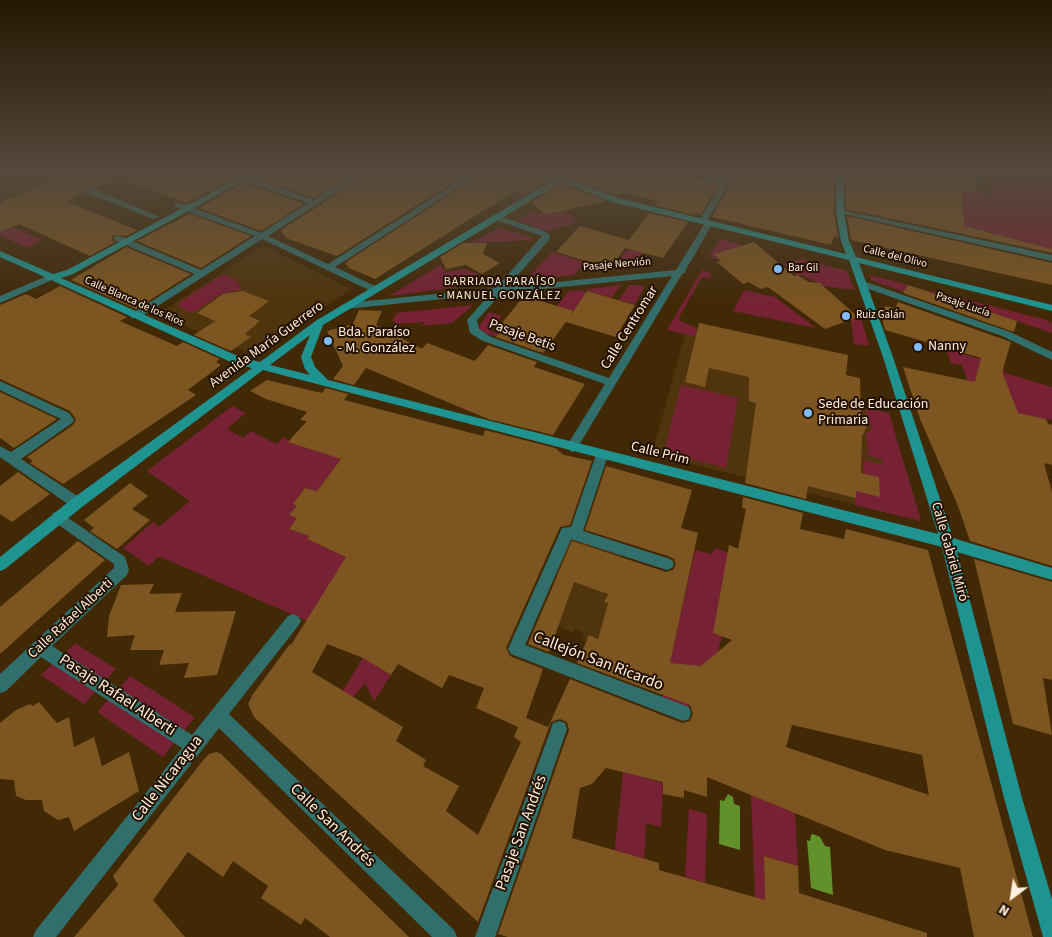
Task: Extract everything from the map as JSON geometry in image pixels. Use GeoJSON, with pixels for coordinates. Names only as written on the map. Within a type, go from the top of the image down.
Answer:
{"type":"FeatureCollection","features":[{"type":"Feature","properties":{"kind":"main road"},"geometry":{"type":"LineString","coordinates":[[49,278],[62,267],[155,218]]}},
{"type":"Feature","properties":{"kind":"main road"},"geometry":{"type":"LineString","coordinates":[[49,278],[70,272],[172,218]]}},
{"type":"Feature","properties":{"kind":"main road","name":"Avenida María Guerrero"},"geometry":{"type":"LineString","coordinates":[[0,565],[77,503],[321,322],[495,218]]}},
{"type":"Feature","properties":{"kind":"main road","name":"Calle del Olivo"},"geometry":{"type":"LineString","coordinates":[[689,218],[1052,308]]}},
{"type":"Feature","properties":{"kind":"main road","name":"Calle Gabriel Miró"},"geometry":{"type":"LineString","coordinates":[[841,218],[845,241],[863,284],[948,543],[1013,798],[1052,933]]}},
{"type":"Feature","properties":{"kind":"main road","name":"Calle Blanca de los Ríos"},"geometry":{"type":"LineString","coordinates":[[0,254],[49,278],[236,360],[260,367]]}},
{"type":"Feature","properties":{"kind":"main road"},"geometry":{"type":"LineString","coordinates":[[321,322],[306,357],[314,375],[329,384]]}},
{"type":"Feature","properties":{"kind":"main road","name":"Calle Prim"},"geometry":{"type":"LineString","coordinates":[[260,367],[948,543],[1052,574]]}},
{"type":"Feature","properties":{"kind":"street"},"geometry":{"type":"LineString","coordinates":[[212,218],[262,236],[374,289]]}},
{"type":"Feature","properties":{"kind":"street"},"geometry":{"type":"LineString","coordinates":[[135,316],[291,218]]}},
{"type":"Feature","properties":{"kind":"street"},"geometry":{"type":"LineString","coordinates":[[329,268],[408,218]]}},
{"type":"Feature","properties":{"kind":"street"},"geometry":{"type":"LineString","coordinates":[[498,218],[546,235],[546,238],[500,289]]}},
{"type":"Feature","properties":{"kind":"street","name":"Calle Centromar"},"geometry":{"type":"LineString","coordinates":[[572,447],[681,272],[708,218]]}},
{"type":"Feature","properties":{"kind":"street"},"geometry":{"type":"LineString","coordinates":[[870,218],[1052,258]]}},
{"type":"Feature","properties":{"kind":"street"},"geometry":{"type":"LineString","coordinates":[[117,238],[202,274]]}},
{"type":"Feature","properties":{"kind":"street","name":"Pasaje Nervión"},"geometry":{"type":"LineString","coordinates":[[346,306],[681,272]]}},
{"type":"Feature","properties":{"kind":"street"},"geometry":{"type":"LineString","coordinates":[[0,300],[49,278]]}},
{"type":"Feature","properties":{"kind":"street","name":"Pasaje Lucía"},"geometry":{"type":"LineString","coordinates":[[863,284],[1006,334],[1052,356]]}},
{"type":"Feature","properties":{"kind":"street","name":"Pasaje Betis"},"geometry":{"type":"LineString","coordinates":[[500,289],[472,320],[471,326],[479,335],[612,383]]}},
{"type":"Feature","properties":{"kind":"street"},"geometry":{"type":"LineString","coordinates":[[0,385],[65,416],[68,420],[6,455],[77,503]]}},
{"type":"Feature","properties":{"kind":"street","name":"Callejón San Ricardo"},"geometry":{"type":"LineString","coordinates":[[602,454],[575,534],[567,532],[516,649],[682,713]]}},
{"type":"Feature","properties":{"kind":"street","name":"Calle Rafael Alberti"},"geometry":{"type":"LineString","coordinates":[[0,685],[120,574],[123,567],[120,561],[58,518]]}},
{"type":"Feature","properties":{"kind":"street"},"geometry":{"type":"LineString","coordinates":[[575,534],[666,564]]}},
{"type":"Feature","properties":{"kind":"street","name":"Calle Nicaragua"},"geometry":{"type":"LineString","coordinates":[[43,937],[293,621]]}},
{"type":"Feature","properties":{"kind":"street","name":"Pasaje Rafael Alberti"},"geometry":{"type":"LineString","coordinates":[[40,647],[194,746]]}},
{"type":"Feature","properties":{"kind":"street","name":"Calle San Andrés"},"geometry":{"type":"LineString","coordinates":[[218,716],[447,937]]}},
{"type":"Feature","properties":{"kind":"street","name":"Pasaje San Andrés"},"geometry":{"type":"LineString","coordinates":[[485,937],[559,729]]}},
{"type":"Feature","properties":{"kind":"shaded area"},"geometry":{"type":"Polygon","coordinates":[[[0,218],[32,218],[0,233],[0,218]]]}},
{"type":"Feature","properties":{"kind":"shaded area"},"geometry":{"type":"Polygon","coordinates":[[[521,218],[579,219],[570,225],[547,231],[519,221],[521,218]]]}},
{"type":"Feature","properties":{"kind":"shaded area"},"geometry":{"type":"Polygon","coordinates":[[[957,218],[1052,218],[1052,249],[976,229],[955,228],[957,218]]]}},
{"type":"Feature","properties":{"kind":"shaded area"},"geometry":{"type":"Polygon","coordinates":[[[13,227],[42,240],[27,248],[0,235],[0,233],[13,227]]]}},
{"type":"Feature","properties":{"kind":"shaded area"},"geometry":{"type":"Polygon","coordinates":[[[500,228],[530,237],[533,240],[471,243],[500,228]]]}},
{"type":"Feature","properties":{"kind":"shaded area"},"geometry":{"type":"Polygon","coordinates":[[[720,239],[746,246],[721,260],[709,257],[720,239]]]}},
{"type":"Feature","properties":{"kind":"shaded area"},"geometry":{"type":"Polygon","coordinates":[[[263,246],[351,289],[259,351],[250,353],[157,315],[263,246]]]}},
{"type":"Feature","properties":{"kind":"shaded area"},"geometry":{"type":"Polygon","coordinates":[[[628,249],[643,253],[632,268],[611,270],[628,249]]]}},
{"type":"Feature","properties":{"kind":"shaded area"},"geometry":{"type":"Polygon","coordinates":[[[552,252],[585,262],[574,275],[525,281],[552,252]]]}},
{"type":"Feature","properties":{"kind":"shaded area"},"geometry":{"type":"Polygon","coordinates":[[[801,259],[847,271],[854,290],[824,286],[802,275],[799,276],[783,264],[801,259]]]}},
{"type":"Feature","properties":{"kind":"shaded area"},"geometry":{"type":"Polygon","coordinates":[[[440,265],[446,272],[465,269],[494,282],[389,296],[440,265]]]}},
{"type":"Feature","properties":{"kind":"shaded area"},"geometry":{"type":"Polygon","coordinates":[[[702,270],[710,273],[712,279],[702,277],[679,317],[680,321],[697,328],[696,333],[847,365],[756,350],[667,330],[702,270]]]}},
{"type":"Feature","properties":{"kind":"shaded area"},"geometry":{"type":"Polygon","coordinates":[[[223,274],[236,280],[242,289],[219,295],[189,313],[177,304],[223,274]]]}},
{"type":"Feature","properties":{"kind":"shaded area"},"geometry":{"type":"Polygon","coordinates":[[[870,275],[908,285],[904,292],[871,280],[870,275]]]}},
{"type":"Feature","properties":{"kind":"shaded area"},"geometry":{"type":"Polygon","coordinates":[[[621,285],[611,298],[588,291],[587,289],[621,285]]]}},
{"type":"Feature","properties":{"kind":"shaded area"},"geometry":{"type":"Polygon","coordinates":[[[629,285],[640,285],[644,288],[635,304],[619,300],[629,285]]]}},
{"type":"Feature","properties":{"kind":"shaded area"},"geometry":{"type":"Polygon","coordinates":[[[920,288],[1043,319],[1052,323],[1052,333],[920,288]]]}},
{"type":"Feature","properties":{"kind":"shaded area"},"geometry":{"type":"Polygon","coordinates":[[[584,290],[586,294],[573,311],[557,306],[569,291],[584,290]]]}},
{"type":"Feature","properties":{"kind":"shaded area"},"geometry":{"type":"Polygon","coordinates":[[[744,290],[775,297],[816,328],[733,311],[744,290]]]}},
{"type":"Feature","properties":{"kind":"shaded area"},"geometry":{"type":"Polygon","coordinates":[[[473,305],[452,323],[421,326],[425,322],[397,324],[392,320],[397,313],[473,305]]]}},
{"type":"Feature","properties":{"kind":"shaded area"},"geometry":{"type":"Polygon","coordinates":[[[489,312],[502,316],[490,331],[520,341],[517,343],[484,333],[478,328],[489,312]]]}},
{"type":"Feature","properties":{"kind":"shaded area"},"geometry":{"type":"Polygon","coordinates":[[[850,313],[862,321],[869,346],[854,344],[850,313]]]}},
{"type":"Feature","properties":{"kind":"shaded area"},"geometry":{"type":"Polygon","coordinates":[[[685,334],[756,350],[752,383],[889,413],[921,521],[652,454],[685,334]]]}},
{"type":"Feature","properties":{"kind":"shaded area"},"geometry":{"type":"Polygon","coordinates":[[[946,349],[1004,366],[1004,373],[1052,387],[1052,420],[1015,413],[969,385],[962,365],[951,363],[946,349]]]}},
{"type":"Feature","properties":{"kind":"shaded area"},"geometry":{"type":"Polygon","coordinates":[[[681,385],[738,398],[726,468],[664,452],[681,385]]]}},
{"type":"Feature","properties":{"kind":"shaded area"},"geometry":{"type":"Polygon","coordinates":[[[232,406],[246,413],[227,429],[243,438],[251,431],[276,444],[285,437],[291,443],[342,458],[317,491],[305,488],[293,504],[297,506],[297,518],[289,529],[309,536],[307,539],[324,547],[339,527],[360,536],[307,621],[161,557],[157,558],[149,566],[123,548],[153,522],[159,527],[190,501],[147,471],[232,406]]]}},
{"type":"Feature","properties":{"kind":"shaded area"},"geometry":{"type":"Polygon","coordinates":[[[866,408],[889,413],[921,521],[855,505],[856,491],[880,496],[879,477],[864,474],[863,460],[884,465],[881,459],[868,455],[866,432],[871,431],[872,427],[867,421],[866,408]]]}},
{"type":"Feature","properties":{"kind":"shaded area"},"geometry":{"type":"Polygon","coordinates":[[[570,537],[623,554],[604,601],[608,603],[596,646],[583,640],[584,633],[574,629],[573,633],[555,625],[574,581],[553,574],[570,537]]]}},
{"type":"Feature","properties":{"kind":"shaded area"},"geometry":{"type":"Polygon","coordinates":[[[715,548],[732,554],[727,558],[713,633],[722,636],[716,658],[712,657],[701,666],[697,666],[688,709],[662,698],[695,550],[712,554],[715,548]]]}},
{"type":"Feature","properties":{"kind":"shaded area"},"geometry":{"type":"Polygon","coordinates":[[[75,643],[116,669],[105,681],[63,655],[75,643]]]}},
{"type":"Feature","properties":{"kind":"shaded area"},"geometry":{"type":"Polygon","coordinates":[[[363,658],[391,675],[374,701],[365,683],[351,700],[341,694],[363,658]]]}},
{"type":"Feature","properties":{"kind":"shaded area"},"geometry":{"type":"Polygon","coordinates":[[[53,663],[96,691],[84,704],[41,675],[53,663]]]}},
{"type":"Feature","properties":{"kind":"shaded area"},"geometry":{"type":"Polygon","coordinates":[[[130,676],[195,717],[183,732],[118,689],[130,676]]]}},
{"type":"Feature","properties":{"kind":"shaded area"},"geometry":{"type":"Polygon","coordinates":[[[109,699],[175,742],[163,757],[97,712],[109,699]]]}},
{"type":"Feature","properties":{"kind":"shaded area"},"geometry":{"type":"Polygon","coordinates":[[[623,772],[663,783],[661,827],[646,823],[644,865],[614,857],[623,772]]]}},
{"type":"Feature","properties":{"kind":"shaded area"},"geometry":{"type":"Polygon","coordinates":[[[728,794],[733,797],[734,804],[740,806],[740,850],[719,844],[720,800],[724,801],[728,794]]]}},
{"type":"Feature","properties":{"kind":"shaded area"},"geometry":{"type":"Polygon","coordinates":[[[751,795],[795,813],[798,866],[764,856],[765,900],[755,897],[751,795]]]}},
{"type":"Feature","properties":{"kind":"shaded area"},"geometry":{"type":"Polygon","coordinates":[[[689,809],[707,814],[705,883],[685,877],[689,809]]]}},
{"type":"Feature","properties":{"kind":"shaded area"},"geometry":{"type":"Polygon","coordinates":[[[813,834],[820,837],[825,846],[830,847],[833,895],[811,888],[807,840],[810,841],[813,834]]]}},
{"type":"Feature","properties":{"kind":"building"},"geometry":{"type":"Polygon","coordinates":[[[0,218],[107,218],[137,230],[126,236],[113,235],[112,240],[115,242],[90,256],[19,224],[0,232],[0,218]]]}},
{"type":"Feature","properties":{"kind":"building"},"geometry":{"type":"Polygon","coordinates":[[[183,218],[200,218],[251,236],[201,268],[137,241],[183,218]]]}},
{"type":"Feature","properties":{"kind":"building"},"geometry":{"type":"Polygon","coordinates":[[[225,218],[282,218],[261,231],[225,218]]]}},
{"type":"Feature","properties":{"kind":"building"},"geometry":{"type":"Polygon","coordinates":[[[300,218],[397,218],[337,256],[286,238],[281,230],[300,218]]]}},
{"type":"Feature","properties":{"kind":"building"},"geometry":{"type":"Polygon","coordinates":[[[414,218],[472,218],[375,279],[347,267],[349,266],[345,264],[414,218]]]}},
{"type":"Feature","properties":{"kind":"building"},"geometry":{"type":"Polygon","coordinates":[[[645,218],[669,218],[688,222],[663,258],[625,248],[610,268],[556,252],[580,226],[629,240],[645,218]]]}},
{"type":"Feature","properties":{"kind":"building"},"geometry":{"type":"Polygon","coordinates":[[[715,218],[835,218],[838,237],[834,236],[831,245],[715,218]]]}},
{"type":"Feature","properties":{"kind":"building"},"geometry":{"type":"Polygon","coordinates":[[[847,218],[855,218],[1052,263],[1052,285],[851,240],[847,218]]]}},
{"type":"Feature","properties":{"kind":"building"},"geometry":{"type":"Polygon","coordinates":[[[887,218],[964,218],[964,226],[1052,249],[1052,253],[887,218]]]}},
{"type":"Feature","properties":{"kind":"building"},"geometry":{"type":"Polygon","coordinates":[[[754,242],[794,276],[797,275],[809,282],[820,283],[858,317],[825,329],[768,287],[761,289],[748,282],[743,284],[717,262],[721,261],[714,254],[754,242]]]}},
{"type":"Feature","properties":{"kind":"building"},"geometry":{"type":"Polygon","coordinates":[[[463,243],[487,243],[483,254],[500,263],[482,274],[466,265],[446,269],[440,257],[463,243]]]}},
{"type":"Feature","properties":{"kind":"building"},"geometry":{"type":"Polygon","coordinates":[[[126,247],[191,274],[136,309],[71,280],[126,247]]]}},
{"type":"Feature","properties":{"kind":"building"},"geometry":{"type":"Polygon","coordinates":[[[908,285],[1017,321],[1014,332],[903,293],[908,285]]]}},
{"type":"Feature","properties":{"kind":"building"},"geometry":{"type":"Polygon","coordinates":[[[60,286],[127,317],[120,321],[177,346],[183,342],[220,359],[216,362],[221,365],[188,390],[196,395],[63,484],[30,463],[33,461],[27,457],[73,425],[76,419],[70,411],[0,379],[0,305],[26,294],[36,299],[60,286]]]}},
{"type":"Feature","properties":{"kind":"building"},"geometry":{"type":"Polygon","coordinates":[[[243,291],[269,301],[249,316],[260,321],[245,334],[251,337],[231,351],[194,335],[215,321],[197,313],[223,294],[243,291]]]}},
{"type":"Feature","properties":{"kind":"building"},"geometry":{"type":"Polygon","coordinates":[[[587,291],[635,305],[616,337],[566,322],[587,291]]]}},
{"type":"Feature","properties":{"kind":"building"},"geometry":{"type":"Polygon","coordinates":[[[524,296],[574,311],[543,353],[496,337],[500,332],[496,330],[524,296]]]}},
{"type":"Feature","properties":{"kind":"building"},"geometry":{"type":"Polygon","coordinates":[[[898,302],[1011,342],[1002,372],[1018,413],[1046,419],[1048,424],[1052,425],[1052,465],[1044,463],[1052,492],[1052,566],[970,541],[958,506],[920,419],[903,367],[975,382],[981,358],[885,330],[883,323],[885,306],[895,308],[898,302]]]}},
{"type":"Feature","properties":{"kind":"building"},"geometry":{"type":"Polygon","coordinates":[[[359,310],[382,311],[376,325],[422,349],[427,343],[475,361],[488,345],[537,362],[534,367],[585,384],[553,435],[488,419],[366,368],[354,385],[333,379],[343,366],[327,331],[353,324],[359,310]]]}},
{"type":"Feature","properties":{"kind":"building"},"geometry":{"type":"Polygon","coordinates":[[[699,323],[848,355],[846,375],[860,378],[861,418],[867,426],[862,436],[861,473],[879,477],[880,497],[856,491],[856,498],[808,486],[806,499],[745,483],[756,403],[749,401],[749,377],[709,368],[705,387],[685,382],[699,323]]]}},
{"type":"Feature","properties":{"kind":"building"},"geometry":{"type":"Polygon","coordinates":[[[267,380],[322,393],[326,388],[348,394],[344,400],[483,436],[485,430],[555,448],[564,455],[592,461],[570,525],[560,527],[506,648],[510,656],[543,669],[526,718],[548,727],[570,679],[682,723],[690,721],[693,714],[690,705],[577,663],[589,635],[598,639],[608,603],[604,602],[608,594],[574,582],[549,652],[528,644],[572,541],[666,572],[673,570],[676,565],[674,559],[668,556],[585,530],[606,466],[692,490],[681,528],[698,533],[670,663],[701,666],[732,640],[713,633],[729,545],[738,549],[746,509],[742,508],[743,497],[803,513],[800,529],[844,539],[846,529],[928,550],[1033,937],[974,937],[960,868],[885,850],[707,777],[707,797],[684,790],[684,798],[663,794],[663,782],[606,768],[592,784],[580,788],[572,838],[659,863],[659,870],[765,900],[764,856],[798,866],[799,893],[927,933],[927,937],[508,937],[498,934],[569,730],[567,722],[560,719],[551,722],[478,922],[254,717],[248,704],[253,694],[291,645],[346,557],[307,539],[309,536],[289,529],[297,518],[289,515],[297,506],[293,504],[305,488],[317,491],[341,459],[288,442],[307,421],[300,420],[307,412],[266,399],[250,391],[267,380]],[[327,644],[312,672],[403,727],[396,741],[426,760],[423,766],[459,786],[446,811],[478,835],[521,742],[514,737],[518,727],[476,708],[484,688],[449,675],[442,688],[398,664],[391,675],[363,658],[327,644]],[[792,725],[786,747],[929,795],[922,755],[792,725]]]}},
{"type":"Feature","properties":{"kind":"building"},"geometry":{"type":"Polygon","coordinates":[[[0,392],[57,419],[14,448],[0,438],[0,392]]]}},
{"type":"Feature","properties":{"kind":"building"},"geometry":{"type":"Polygon","coordinates":[[[18,472],[50,494],[12,522],[0,514],[0,486],[18,472]]]}},
{"type":"Feature","properties":{"kind":"building"},"geometry":{"type":"Polygon","coordinates":[[[130,483],[148,496],[132,509],[150,520],[117,549],[90,531],[94,528],[84,520],[130,483]]]}},
{"type":"Feature","properties":{"kind":"building"},"geometry":{"type":"Polygon","coordinates":[[[78,541],[105,560],[0,654],[0,607],[78,541]]]}},
{"type":"Feature","properties":{"kind":"building"},"geometry":{"type":"Polygon","coordinates":[[[974,559],[1052,582],[1052,680],[1043,678],[1052,735],[1013,724],[974,559]]]}},
{"type":"Feature","properties":{"kind":"building"},"geometry":{"type":"Polygon","coordinates":[[[154,584],[149,594],[182,593],[175,612],[236,611],[217,675],[184,678],[189,663],[159,665],[164,650],[130,650],[135,635],[107,637],[109,616],[121,585],[154,584]]]}},
{"type":"Feature","properties":{"kind":"building"},"geometry":{"type":"Polygon","coordinates":[[[39,702],[57,723],[69,717],[74,747],[94,737],[102,766],[129,752],[139,791],[74,831],[69,817],[58,820],[44,811],[42,800],[26,800],[16,796],[14,780],[0,779],[0,723],[16,710],[30,704],[33,706],[39,702]]]}},
{"type":"Feature","properties":{"kind":"building"},"geometry":{"type":"Polygon","coordinates":[[[216,752],[221,754],[409,937],[330,937],[305,918],[301,925],[261,898],[268,886],[233,861],[223,877],[188,852],[153,900],[185,937],[74,937],[118,885],[113,876],[204,759],[209,754],[216,752]]]}},
{"type":"Feature","properties":{"kind":"place","name":"Bar Gil"},"geometry":{"type":"Point","coordinates":[778,269]}},
{"type":"Feature","properties":{"kind":"place","name":"Ruiz Galán"},"geometry":{"type":"Point","coordinates":[846,316]}},
{"type":"Feature","properties":{"kind":"place","name":"Bda. Paraíso - M. González"},"geometry":{"type":"Point","coordinates":[328,341]}},
{"type":"Feature","properties":{"kind":"place","name":"Nanny"},"geometry":{"type":"Point","coordinates":[918,347]}},
{"type":"Feature","properties":{"kind":"place","name":"Sede de Educación Primaria"},"geometry":{"type":"Point","coordinates":[808,413]}},
{"type":"Feature","properties":{"kind":"district","name":"BARRIADA PARAÍSO - MANUEL GONZÁLEZ"},"geometry":{"type":"Point","coordinates":[500,289]}}]}
